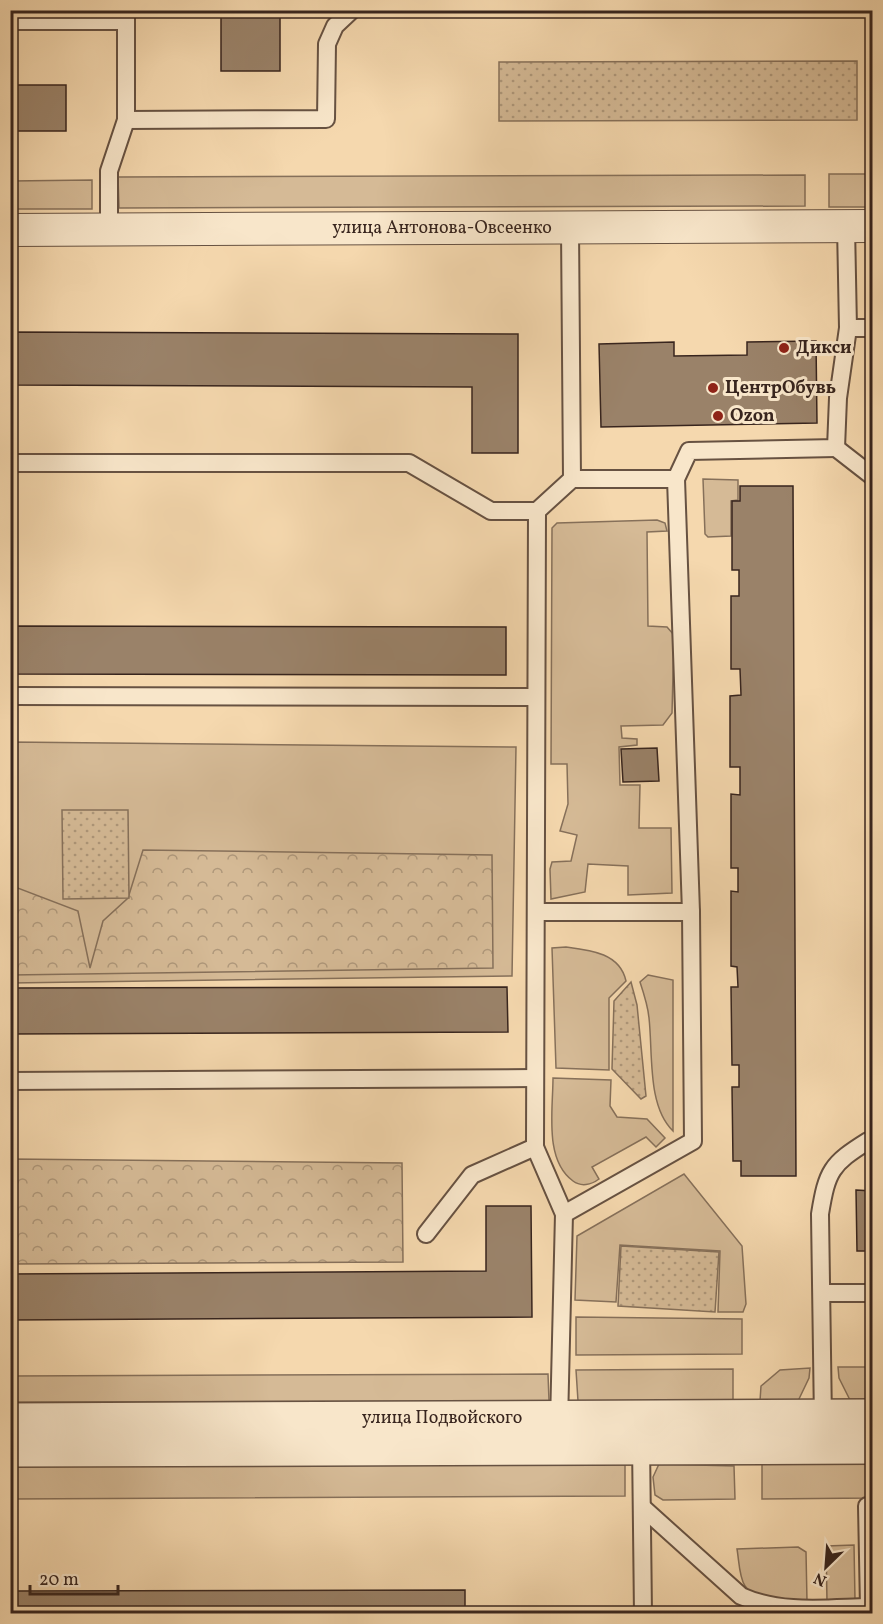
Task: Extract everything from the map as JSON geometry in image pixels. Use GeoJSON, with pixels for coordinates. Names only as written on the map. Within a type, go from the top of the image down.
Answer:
{"type":"FeatureCollection","features":[{"type":"Feature","properties":{"kind":"street","name":"улица Антонова-Овсеенко"},"geometry":{"type":"LineString","coordinates":[[10,230],[859,226]]}},
{"type":"Feature","properties":{"kind":"street","name":"улица Подвойского"},"geometry":{"type":"LineString","coordinates":[[10,1450],[559,1433],[823,1431],[873,1416]]}},
{"type":"Feature","properties":{"kind":"street","name":"улица Подвойского"},"geometry":{"type":"LineString","coordinates":[[10,1420],[559,1433]]}},
{"type":"Feature","properties":{"kind":"street","name":"улица Подвойского"},"geometry":{"type":"LineString","coordinates":[[823,1431],[873,1447]]}},
{"type":"Feature","properties":{"kind":"lane"},"geometry":{"type":"LineString","coordinates":[[126,120],[326,120],[327,44],[335,26],[352,10]]}},
{"type":"Feature","properties":{"kind":"lane"},"geometry":{"type":"LineString","coordinates":[[10,21],[126,16],[126,120],[109,171],[109,229]]}},
{"type":"Feature","properties":{"kind":"lane"},"geometry":{"type":"LineString","coordinates":[[836,448],[838,398],[859,226]]}},
{"type":"Feature","properties":{"kind":"lane"},"geometry":{"type":"LineString","coordinates":[[570,228],[572,479]]}},
{"type":"Feature","properties":{"kind":"lane"},"geometry":{"type":"LineString","coordinates":[[848,328],[873,328]]}},
{"type":"Feature","properties":{"kind":"lane"},"geometry":{"type":"LineString","coordinates":[[564,1214],[693,1141],[692,912],[676,479],[689,451],[836,448],[873,476]]}},
{"type":"Feature","properties":{"kind":"lane"},"geometry":{"type":"LineString","coordinates":[[10,463],[409,463],[491,511],[537,511],[572,479],[676,479]]}},
{"type":"Feature","properties":{"kind":"lane"},"geometry":{"type":"LineString","coordinates":[[537,511],[536,1147],[564,1214],[559,1433]]}},
{"type":"Feature","properties":{"kind":"lane"},"geometry":{"type":"LineString","coordinates":[[10,696],[536,696]]}},
{"type":"Feature","properties":{"kind":"lane"},"geometry":{"type":"LineString","coordinates":[[536,912],[692,912]]}},
{"type":"Feature","properties":{"kind":"lane"},"geometry":{"type":"LineString","coordinates":[[10,1081],[536,1078]]}},
{"type":"Feature","properties":{"kind":"lane"},"geometry":{"type":"LineString","coordinates":[[823,1431],[820,1214],[825,1182],[840,1158],[868,1141],[873,1141]]}},
{"type":"Feature","properties":{"kind":"lane"},"geometry":{"type":"LineString","coordinates":[[426,1234],[472,1175],[536,1147]]}},
{"type":"Feature","properties":{"kind":"lane"},"geometry":{"type":"LineString","coordinates":[[822,1293],[873,1293]]}},
{"type":"Feature","properties":{"kind":"lane"},"geometry":{"type":"LineString","coordinates":[[641,1432],[643,1614]]}},
{"type":"Feature","properties":{"kind":"lane"},"geometry":{"type":"LineString","coordinates":[[642,1507],[741,1596],[760,1605],[784,1609],[871,1607],[867,1506]]}},
{"type":"Feature","properties":{"kind":"green space"},"geometry":{"type":"Polygon","coordinates":[[[857,61],[857,120],[499,121],[499,62],[857,61]]]}},
{"type":"Feature","properties":{"kind":"green space"},"geometry":{"type":"Polygon","coordinates":[[[829,174],[872,174],[872,207],[829,207],[829,174]]]}},
{"type":"Feature","properties":{"kind":"green space"},"geometry":{"type":"Polygon","coordinates":[[[805,175],[805,206],[119,208],[118,177],[805,175]]]}},
{"type":"Feature","properties":{"kind":"green space"},"geometry":{"type":"Polygon","coordinates":[[[92,180],[92,209],[11,209],[11,181],[92,180]]]}},
{"type":"Feature","properties":{"kind":"green space"},"geometry":{"type":"Polygon","coordinates":[[[703,479],[738,480],[738,500],[731,501],[731,536],[708,537],[705,534],[703,479]]]}},
{"type":"Feature","properties":{"kind":"green space"},"geometry":{"type":"Polygon","coordinates":[[[657,520],[665,523],[667,531],[647,532],[648,626],[667,627],[674,635],[672,713],[663,725],[621,726],[622,738],[637,739],[637,745],[619,747],[620,785],[640,785],[639,828],[671,828],[672,893],[628,895],[628,866],[588,864],[585,892],[551,899],[550,869],[552,862],[571,861],[577,835],[560,831],[568,804],[567,764],[551,764],[552,528],[557,523],[657,520]]]}},
{"type":"Feature","properties":{"kind":"green space"},"geometry":{"type":"Polygon","coordinates":[[[10,742],[516,747],[512,976],[11,983],[10,742]]]}},
{"type":"Feature","properties":{"kind":"green space"},"geometry":{"type":"Polygon","coordinates":[[[62,810],[128,810],[129,898],[63,899],[62,810]]]}},
{"type":"Feature","properties":{"kind":"green space"},"geometry":{"type":"Polygon","coordinates":[[[143,850],[492,855],[493,968],[11,975],[10,885],[78,911],[90,968],[103,921],[128,898],[143,850]]]}},
{"type":"Feature","properties":{"kind":"green space"},"geometry":{"type":"Polygon","coordinates":[[[566,947],[603,955],[617,964],[623,972],[626,981],[609,998],[609,1070],[556,1068],[552,948],[566,947]]]}},
{"type":"Feature","properties":{"kind":"green space"},"geometry":{"type":"Polygon","coordinates":[[[648,975],[673,980],[673,1131],[659,1108],[655,1093],[648,1014],[640,982],[648,975]]]}},
{"type":"Feature","properties":{"kind":"green space"},"geometry":{"type":"Polygon","coordinates":[[[631,982],[637,1005],[646,1096],[641,1099],[612,1069],[614,1001],[631,982]]]}},
{"type":"Feature","properties":{"kind":"green space"},"geometry":{"type":"Polygon","coordinates":[[[553,1078],[611,1080],[610,1106],[617,1117],[647,1119],[665,1138],[656,1147],[646,1137],[592,1167],[599,1179],[596,1181],[589,1184],[576,1183],[564,1172],[554,1148],[553,1078]]]}},
{"type":"Feature","properties":{"kind":"green space"},"geometry":{"type":"Polygon","coordinates":[[[11,1159],[402,1163],[403,1262],[11,1264],[11,1159]]]}},
{"type":"Feature","properties":{"kind":"green space"},"geometry":{"type":"Polygon","coordinates":[[[684,1174],[742,1246],[746,1304],[743,1312],[718,1312],[720,1251],[620,1245],[616,1302],[575,1300],[577,1236],[684,1174]]]}},
{"type":"Feature","properties":{"kind":"green space"},"geometry":{"type":"Polygon","coordinates":[[[621,1246],[719,1252],[715,1312],[618,1306],[621,1246]]]}},
{"type":"Feature","properties":{"kind":"green space"},"geometry":{"type":"Polygon","coordinates":[[[576,1317],[742,1319],[742,1354],[576,1355],[576,1317]]]}},
{"type":"Feature","properties":{"kind":"green space"},"geometry":{"type":"Polygon","coordinates":[[[838,1367],[872,1367],[872,1400],[850,1400],[839,1378],[838,1367]]]}},
{"type":"Feature","properties":{"kind":"green space"},"geometry":{"type":"Polygon","coordinates":[[[810,1368],[809,1378],[798,1401],[760,1401],[761,1386],[780,1370],[810,1368]]]}},
{"type":"Feature","properties":{"kind":"green space"},"geometry":{"type":"Polygon","coordinates":[[[733,1369],[733,1401],[578,1401],[576,1370],[733,1369]]]}},
{"type":"Feature","properties":{"kind":"green space"},"geometry":{"type":"Polygon","coordinates":[[[548,1374],[549,1401],[11,1402],[10,1376],[548,1374]]]}},
{"type":"Feature","properties":{"kind":"green space"},"geometry":{"type":"Polygon","coordinates":[[[625,1462],[625,1496],[11,1499],[10,1465],[625,1462]]]}},
{"type":"Feature","properties":{"kind":"green space"},"geometry":{"type":"Polygon","coordinates":[[[872,1463],[872,1498],[762,1499],[762,1464],[872,1463]]]}},
{"type":"Feature","properties":{"kind":"green space"},"geometry":{"type":"Polygon","coordinates":[[[659,1464],[734,1466],[735,1499],[663,1500],[655,1495],[653,1477],[659,1464]]]}},
{"type":"Feature","properties":{"kind":"green space"},"geometry":{"type":"Polygon","coordinates":[[[854,1545],[855,1600],[827,1601],[826,1546],[854,1545]]]}},
{"type":"Feature","properties":{"kind":"green space"},"geometry":{"type":"Polygon","coordinates":[[[798,1547],[806,1552],[807,1601],[765,1599],[750,1592],[745,1586],[740,1573],[737,1549],[798,1547]]]}},
{"type":"Feature","properties":{"kind":"building"},"geometry":{"type":"Polygon","coordinates":[[[221,10],[280,10],[280,71],[221,71],[221,10]]]}},
{"type":"Feature","properties":{"kind":"building"},"geometry":{"type":"Polygon","coordinates":[[[10,85],[66,85],[66,131],[10,131],[10,85]]]}},
{"type":"Feature","properties":{"kind":"building"},"geometry":{"type":"Polygon","coordinates":[[[10,332],[518,334],[518,453],[472,453],[472,387],[10,385],[10,332]]]}},
{"type":"Feature","properties":{"kind":"building"},"geometry":{"type":"Polygon","coordinates":[[[816,341],[817,423],[601,427],[599,344],[674,342],[674,356],[747,355],[747,342],[816,341]]]}},
{"type":"Feature","properties":{"kind":"building"},"geometry":{"type":"Polygon","coordinates":[[[740,486],[793,486],[796,1176],[741,1176],[741,1161],[733,1161],[732,1087],[739,1087],[739,1065],[732,1065],[731,987],[738,987],[737,967],[731,966],[731,891],[738,892],[738,868],[731,868],[731,794],[740,795],[740,767],[730,767],[730,696],[741,695],[740,669],[731,669],[731,596],[739,596],[739,570],[732,570],[732,501],[740,501],[740,486]]]}},
{"type":"Feature","properties":{"kind":"building"},"geometry":{"type":"Polygon","coordinates":[[[10,626],[506,627],[506,675],[10,674],[10,626]]]}},
{"type":"Feature","properties":{"kind":"building"},"geometry":{"type":"Polygon","coordinates":[[[657,748],[659,781],[623,782],[621,749],[657,748]]]}},
{"type":"Feature","properties":{"kind":"building"},"geometry":{"type":"Polygon","coordinates":[[[507,987],[508,1032],[10,1034],[10,988],[507,987]]]}},
{"type":"Feature","properties":{"kind":"building"},"geometry":{"type":"Polygon","coordinates":[[[856,1190],[872,1191],[872,1251],[857,1251],[856,1190]]]}},
{"type":"Feature","properties":{"kind":"building"},"geometry":{"type":"Polygon","coordinates":[[[486,1206],[531,1206],[532,1317],[10,1320],[10,1274],[486,1271],[486,1206]]]}},
{"type":"Feature","properties":{"kind":"building"},"geometry":{"type":"Polygon","coordinates":[[[465,1590],[465,1614],[10,1614],[10,1591],[465,1590]]]}},
{"type":"Feature","properties":{"kind":"place","name":"Дикси"},"geometry":{"type":"Point","coordinates":[784,348]}},
{"type":"Feature","properties":{"kind":"place","name":"ЦентрОбувь"},"geometry":{"type":"Point","coordinates":[713,388]}},
{"type":"Feature","properties":{"kind":"place","name":"Ozon"},"geometry":{"type":"Point","coordinates":[718,416]}}]}
